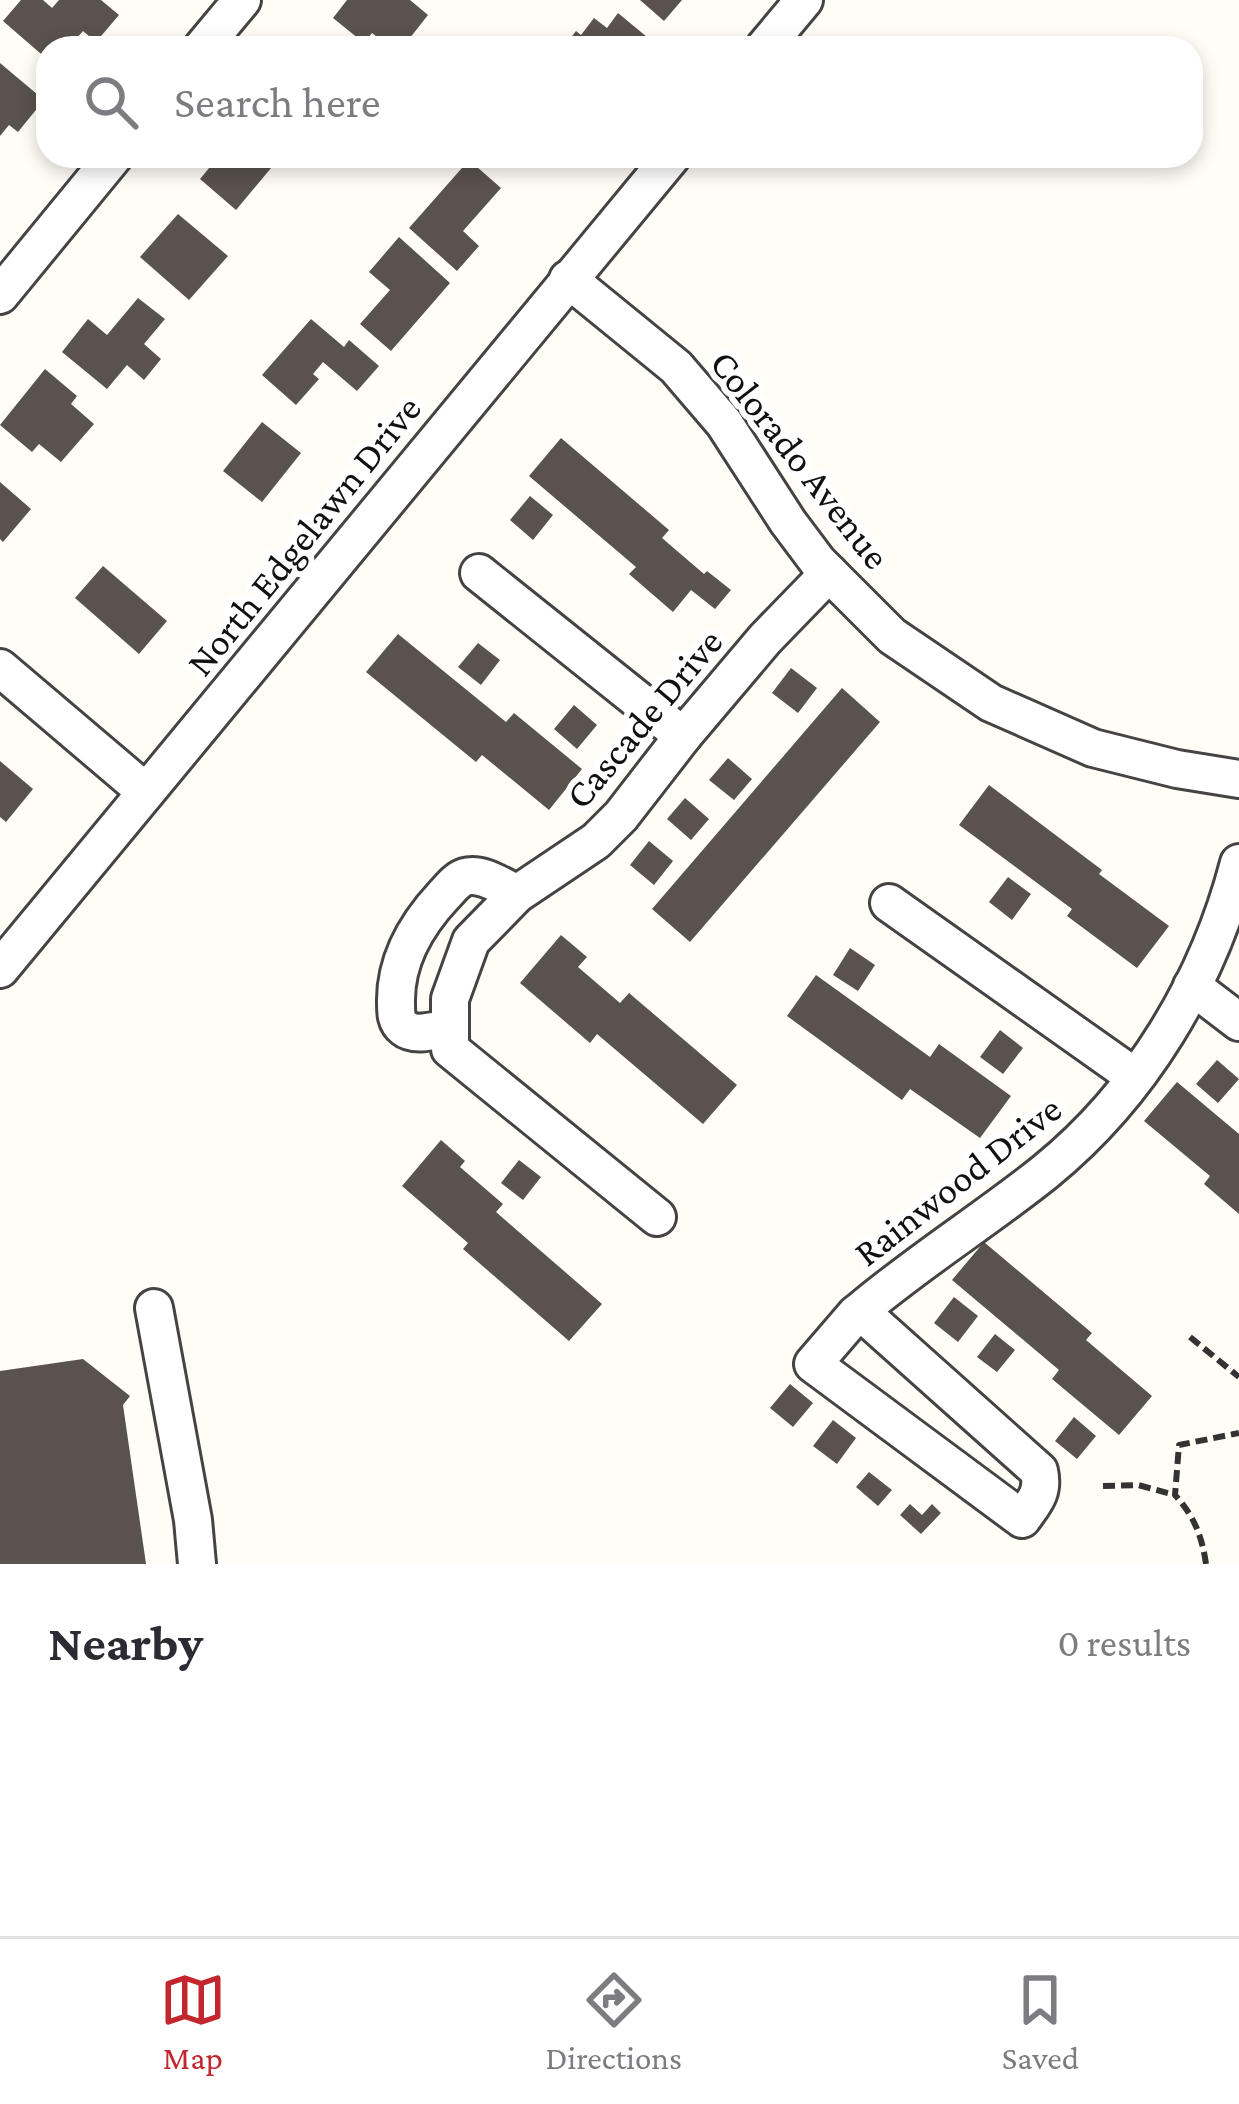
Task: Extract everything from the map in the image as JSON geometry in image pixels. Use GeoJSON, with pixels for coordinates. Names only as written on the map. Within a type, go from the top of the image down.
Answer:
{"type":"FeatureCollection","features":[{"type":"Feature","properties":{"kind":"street"},"geometry":{"type":"LineString","coordinates":[[212,36],[242,0]]}},
{"type":"Feature","properties":{"kind":"street"},"geometry":{"type":"LineString","coordinates":[[774,36],[804,0]]}},
{"type":"Feature","properties":{"kind":"street"},"geometry":{"type":"LineString","coordinates":[[0,296],[104,168]]}},
{"type":"Feature","properties":{"kind":"street","name":"North Edgelawn Drive"},"geometry":{"type":"LineString","coordinates":[[0,969],[662,168]]}},
{"type":"Feature","properties":{"kind":"street","name":"Colorado Avenue"},"geometry":{"type":"LineString","coordinates":[[568,279],[676,367],[724,423],[788,522],[829,573],[892,636],[991,703],[1094,748],[1239,779]]}},
{"type":"Feature","properties":{"kind":"street","name":"Cascade Drive"},"geometry":{"type":"LineString","coordinates":[[450,1028],[450,999],[471,941],[518,894],[596,841],[621,816],[765,639],[829,573]]}},
{"type":"Feature","properties":{"kind":"street"},"geometry":{"type":"LineString","coordinates":[[479,574],[683,736]]}},
{"type":"Feature","properties":{"kind":"street"},"geometry":{"type":"LineString","coordinates":[[0,668],[146,792]]}},
{"type":"Feature","properties":{"kind":"street","name":"Rainwood Drive"},"geometry":{"type":"LineString","coordinates":[[860,1311],[1039,1471],[1039,1496],[1022,1519],[813,1364],[860,1311],[1046,1171],[1086,1134],[1135,1077],[1161,1042],[1214,941],[1239,863]]}},
{"type":"Feature","properties":{"kind":"street"},"geometry":{"type":"LineString","coordinates":[[518,894],[477,877],[458,881],[427,914],[405,952],[395,981],[397,1019],[410,1032],[450,1028],[450,1048],[657,1216]]}},
{"type":"Feature","properties":{"kind":"street"},"geometry":{"type":"LineString","coordinates":[[889,903],[1135,1077]]}},
{"type":"Feature","properties":{"kind":"street"},"geometry":{"type":"LineString","coordinates":[[1192,986],[1239,1022]]}},
{"type":"Feature","properties":{"kind":"street"},"geometry":{"type":"LineString","coordinates":[[154,1308],[197,1564]]}},
{"type":"Feature","properties":{"kind":"path"},"geometry":{"type":"LineString","coordinates":[[1190,1336],[1239,1377]]}},
{"type":"Feature","properties":{"kind":"path"},"geometry":{"type":"LineString","coordinates":[[1175,1495],[1179,1445],[1239,1433]]}},
{"type":"Feature","properties":{"kind":"path"},"geometry":{"type":"LineString","coordinates":[[1103,1486],[1138,1485],[1175,1495],[1199,1530],[1206,1564]]}},
{"type":"Feature","properties":{"kind":"building"},"geometry":{"type":"Polygon","coordinates":[[[21,0],[43,0],[52,8],[59,0],[101,0],[119,15],[101,36],[83,31],[79,36],[36,36],[36,50],[3,21],[21,0]]]}},
{"type":"Feature","properties":{"kind":"building"},"geometry":{"type":"Polygon","coordinates":[[[347,0],[410,0],[428,15],[411,36],[355,36],[333,18],[347,0]]]}},
{"type":"Feature","properties":{"kind":"building"},"geometry":{"type":"Polygon","coordinates":[[[640,0],[682,0],[664,21],[640,0]]]}},
{"type":"Feature","properties":{"kind":"building"},"geometry":{"type":"Polygon","coordinates":[[[618,13],[646,36],[572,36],[576,31],[581,35],[594,18],[607,28],[618,13]]]}},
{"type":"Feature","properties":{"kind":"building"},"geometry":{"type":"Polygon","coordinates":[[[0,63],[36,93],[36,110],[18,132],[9,125],[0,136],[0,63]]]}},
{"type":"Feature","properties":{"kind":"building"},"geometry":{"type":"Polygon","coordinates":[[[209,168],[271,168],[236,210],[200,179],[209,168]]]}},
{"type":"Feature","properties":{"kind":"building"},"geometry":{"type":"Polygon","coordinates":[[[462,168],[478,168],[501,188],[463,231],[479,246],[457,271],[409,228],[462,168]]]}},
{"type":"Feature","properties":{"kind":"building"},"geometry":{"type":"Polygon","coordinates":[[[178,214],[228,256],[189,300],[140,257],[178,214]]]}},
{"type":"Feature","properties":{"kind":"building"},"geometry":{"type":"Polygon","coordinates":[[[399,237],[450,283],[391,351],[360,324],[390,290],[369,272],[399,237]]]}},
{"type":"Feature","properties":{"kind":"building"},"geometry":{"type":"Polygon","coordinates":[[[138,298],[165,319],[144,344],[161,359],[144,380],[127,365],[107,389],[62,352],[88,319],[107,335],[138,298]]]}},
{"type":"Feature","properties":{"kind":"building"},"geometry":{"type":"Polygon","coordinates":[[[311,319],[344,347],[349,340],[379,366],[357,391],[323,362],[313,374],[319,379],[296,405],[262,375],[311,319]]]}},
{"type":"Feature","properties":{"kind":"building"},"geometry":{"type":"Polygon","coordinates":[[[45,369],[77,396],[71,404],[94,424],[61,462],[39,444],[32,452],[0,425],[45,369]]]}},
{"type":"Feature","properties":{"kind":"building"},"geometry":{"type":"Polygon","coordinates":[[[262,422],[301,453],[262,502],[223,471],[262,422]]]}},
{"type":"Feature","properties":{"kind":"building"},"geometry":{"type":"Polygon","coordinates":[[[561,438],[669,530],[662,538],[731,590],[715,609],[691,590],[673,612],[629,574],[636,567],[529,476],[561,438]]]}},
{"type":"Feature","properties":{"kind":"building"},"geometry":{"type":"Polygon","coordinates":[[[0,482],[31,509],[3,542],[0,539],[0,482]]]}},
{"type":"Feature","properties":{"kind":"building"},"geometry":{"type":"Polygon","coordinates":[[[530,496],[553,515],[533,540],[510,520],[530,496]]]}},
{"type":"Feature","properties":{"kind":"building"},"geometry":{"type":"Polygon","coordinates":[[[103,566],[167,621],[139,654],[75,598],[103,566]]]}},
{"type":"Feature","properties":{"kind":"building"},"geometry":{"type":"Polygon","coordinates":[[[398,634],[506,722],[514,713],[582,769],[549,810],[482,755],[476,762],[366,672],[398,634]]]}},
{"type":"Feature","properties":{"kind":"building"},"geometry":{"type":"Polygon","coordinates":[[[478,643],[500,660],[481,685],[458,667],[478,643]]]}},
{"type":"Feature","properties":{"kind":"building"},"geometry":{"type":"Polygon","coordinates":[[[791,668],[817,688],[798,713],[772,693],[791,668]]]}},
{"type":"Feature","properties":{"kind":"building"},"geometry":{"type":"Polygon","coordinates":[[[842,688],[880,722],[690,942],[652,909],[842,688]]]}},
{"type":"Feature","properties":{"kind":"building"},"geometry":{"type":"Polygon","coordinates":[[[574,705],[597,725],[577,749],[554,729],[574,705]]]}},
{"type":"Feature","properties":{"kind":"building"},"geometry":{"type":"Polygon","coordinates":[[[728,758],[752,779],[734,800],[709,780],[728,758]]]}},
{"type":"Feature","properties":{"kind":"building"},"geometry":{"type":"Polygon","coordinates":[[[0,761],[33,789],[6,822],[0,817],[0,761]]]}},
{"type":"Feature","properties":{"kind":"building"},"geometry":{"type":"Polygon","coordinates":[[[989,785],[1169,926],[1137,968],[1067,916],[1072,909],[959,825],[989,785]]]}},
{"type":"Feature","properties":{"kind":"building"},"geometry":{"type":"Polygon","coordinates":[[[685,798],[709,819],[691,840],[667,819],[685,798]]]}},
{"type":"Feature","properties":{"kind":"building"},"geometry":{"type":"Polygon","coordinates":[[[649,841],[673,861],[654,885],[630,865],[649,841]]]}},
{"type":"Feature","properties":{"kind":"building"},"geometry":{"type":"Polygon","coordinates":[[[1008,877],[1031,894],[1012,920],[989,902],[1008,877]]]}},
{"type":"Feature","properties":{"kind":"building"},"geometry":{"type":"Polygon","coordinates":[[[561,935],[587,957],[578,967],[620,1003],[629,993],[737,1085],[703,1124],[597,1034],[590,1043],[520,983],[561,935]]]}},
{"type":"Feature","properties":{"kind":"building"},"geometry":{"type":"Polygon","coordinates":[[[850,948],[875,965],[858,991],[833,975],[850,948]]]}},
{"type":"Feature","properties":{"kind":"building"},"geometry":{"type":"Polygon","coordinates":[[[816,975],[930,1057],[939,1044],[1011,1096],[980,1138],[910,1089],[902,1100],[787,1016],[816,975]]]}},
{"type":"Feature","properties":{"kind":"building"},"geometry":{"type":"Polygon","coordinates":[[[1000,1030],[1023,1048],[1003,1074],[980,1057],[1000,1030]]]}},
{"type":"Feature","properties":{"kind":"building"},"geometry":{"type":"Polygon","coordinates":[[[1217,1060],[1239,1079],[1218,1103],[1196,1084],[1217,1060]]]}},
{"type":"Feature","properties":{"kind":"building"},"geometry":{"type":"Polygon","coordinates":[[[1177,1082],[1239,1134],[1239,1214],[1204,1184],[1210,1176],[1144,1121],[1177,1082]]]}},
{"type":"Feature","properties":{"kind":"building"},"geometry":{"type":"Polygon","coordinates":[[[441,1140],[465,1161],[460,1167],[503,1204],[496,1212],[602,1304],[569,1341],[463,1249],[468,1243],[402,1186],[441,1140]]]}},
{"type":"Feature","properties":{"kind":"building"},"geometry":{"type":"Polygon","coordinates":[[[519,1160],[541,1177],[523,1200],[501,1183],[519,1160]]]}},
{"type":"Feature","properties":{"kind":"building"},"geometry":{"type":"Polygon","coordinates":[[[984,1242],[1092,1333],[1086,1340],[1152,1396],[1119,1435],[1052,1379],[1059,1370],[952,1280],[984,1242]]]}},
{"type":"Feature","properties":{"kind":"building"},"geometry":{"type":"Polygon","coordinates":[[[954,1297],[978,1316],[958,1342],[934,1323],[954,1297]]]}},
{"type":"Feature","properties":{"kind":"building"},"geometry":{"type":"Polygon","coordinates":[[[995,1334],[1015,1350],[997,1372],[977,1357],[995,1334]]]}},
{"type":"Feature","properties":{"kind":"building"},"geometry":{"type":"Polygon","coordinates":[[[83,1359],[130,1396],[123,1405],[146,1564],[0,1564],[0,1371],[83,1359]]]}},
{"type":"Feature","properties":{"kind":"building"},"geometry":{"type":"Polygon","coordinates":[[[790,1384],[813,1403],[793,1427],[770,1408],[790,1384]]]}},
{"type":"Feature","properties":{"kind":"building"},"geometry":{"type":"Polygon","coordinates":[[[1074,1417],[1096,1436],[1077,1459],[1055,1441],[1074,1417]]]}},
{"type":"Feature","properties":{"kind":"building"},"geometry":{"type":"Polygon","coordinates":[[[833,1420],[856,1438],[837,1464],[813,1446],[833,1420]]]}},
{"type":"Feature","properties":{"kind":"building"},"geometry":{"type":"Polygon","coordinates":[[[869,1472],[892,1490],[878,1506],[856,1487],[869,1472]]]}},
{"type":"Feature","properties":{"kind":"building"},"geometry":{"type":"Polygon","coordinates":[[[910,1504],[922,1515],[932,1504],[941,1513],[921,1534],[900,1515],[910,1504]]]}}]}
